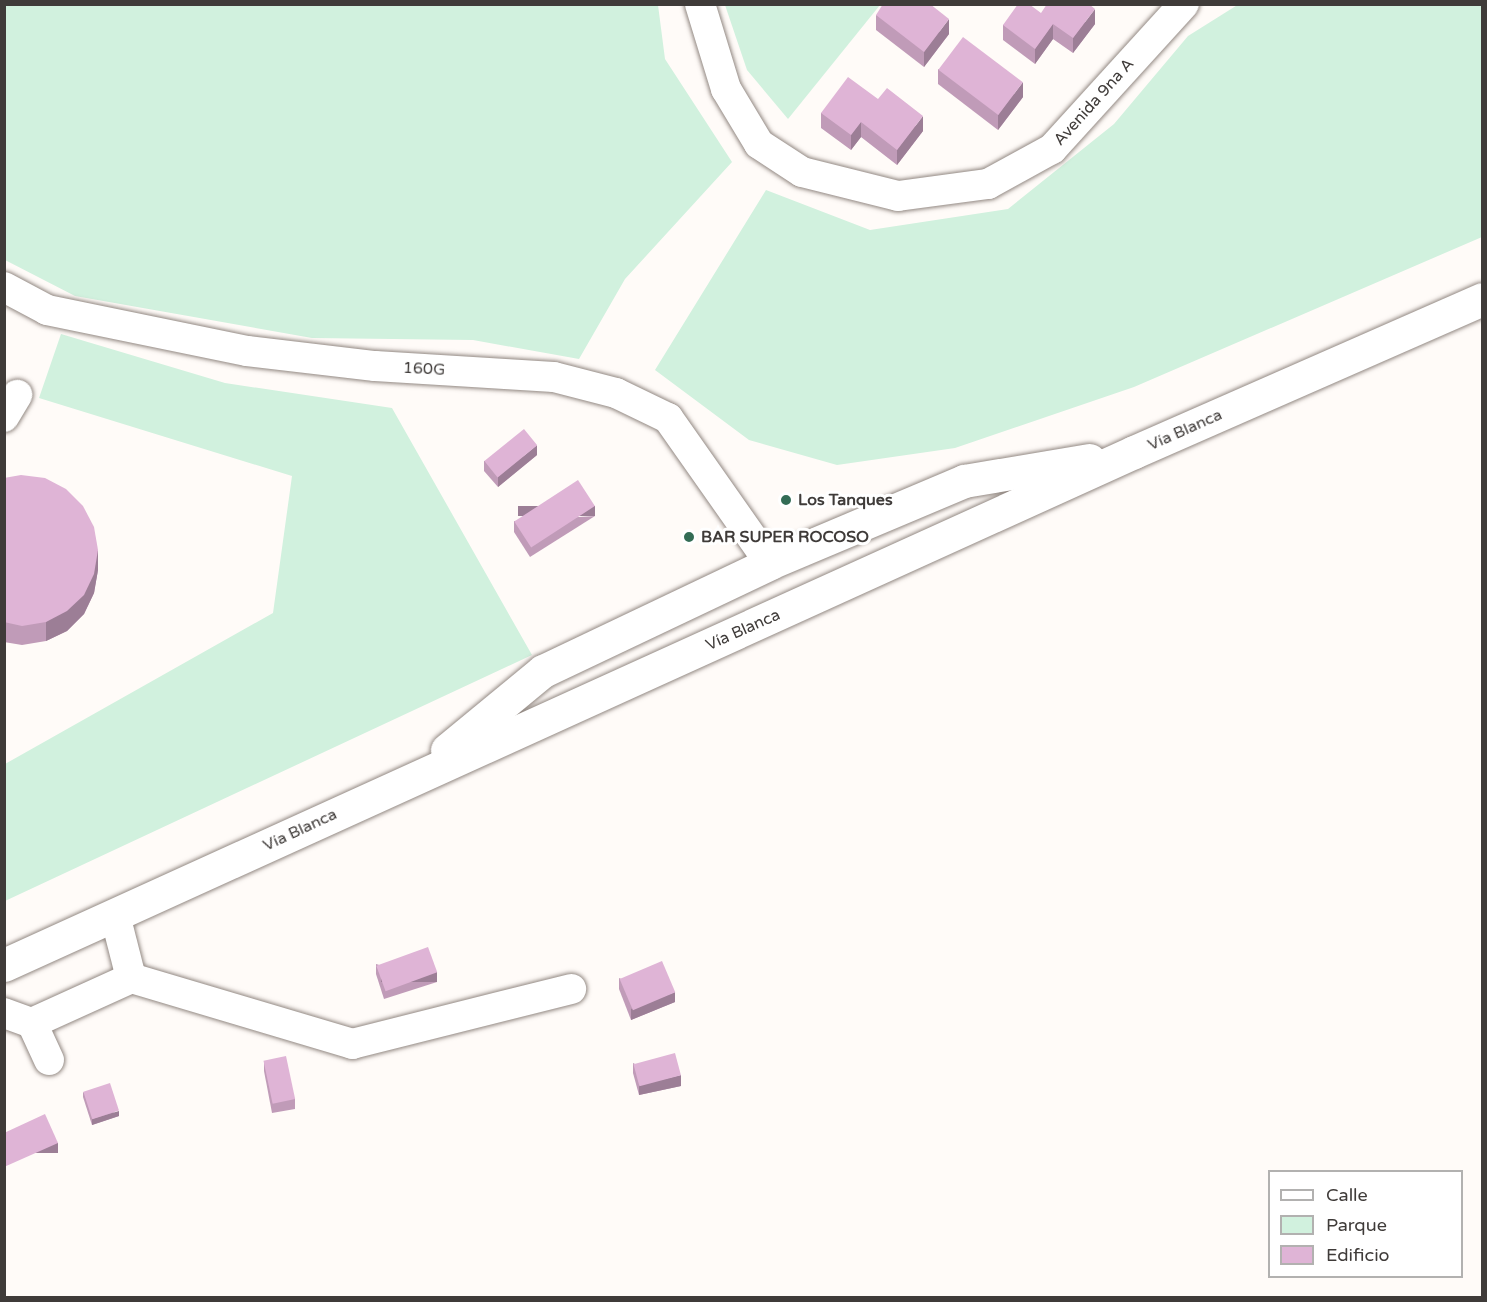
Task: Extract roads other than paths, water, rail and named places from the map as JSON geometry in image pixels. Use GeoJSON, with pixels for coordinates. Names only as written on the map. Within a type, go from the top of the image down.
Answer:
{"type":"FeatureCollection","features":[{"type":"Feature","properties":{"kind":"highway","name":"Vía Blanca"},"geometry":{"type":"LineString","coordinates":[[4,965],[1134,452],[1482,299]]}},
{"type":"Feature","properties":{"kind":"highway"},"geometry":{"type":"LineString","coordinates":[[413,778],[543,671],[770,563],[964,481],[1134,452]]}},
{"type":"Feature","properties":{"kind":"street","name":"Avenida 9na A"},"geometry":{"type":"LineString","coordinates":[[700,4],[726,89],[759,144],[802,172],[898,196],[988,184],[1052,149],[1184,4]]}},
{"type":"Feature","properties":{"kind":"street","name":"160G"},"geometry":{"type":"LineString","coordinates":[[4,287],[47,310],[247,351],[375,366],[554,377],[616,393],[668,418],[770,563]]}},
{"type":"Feature","properties":{"kind":"street"},"geometry":{"type":"LineString","coordinates":[[115,915],[131,978]]}},
{"type":"Feature","properties":{"kind":"street"},"geometry":{"type":"LineString","coordinates":[[49,1060],[18,1018],[131,978],[352,1044],[571,989]]}},
{"type":"Feature","properties":{"kind":"place","name":"Los Tanques"},"geometry":{"type":"Point","coordinates":[786,500]}},
{"type":"Feature","properties":{"kind":"place","name":"BAR SUPER ROCOSO"},"geometry":{"type":"Point","coordinates":[689,537]}}]}
